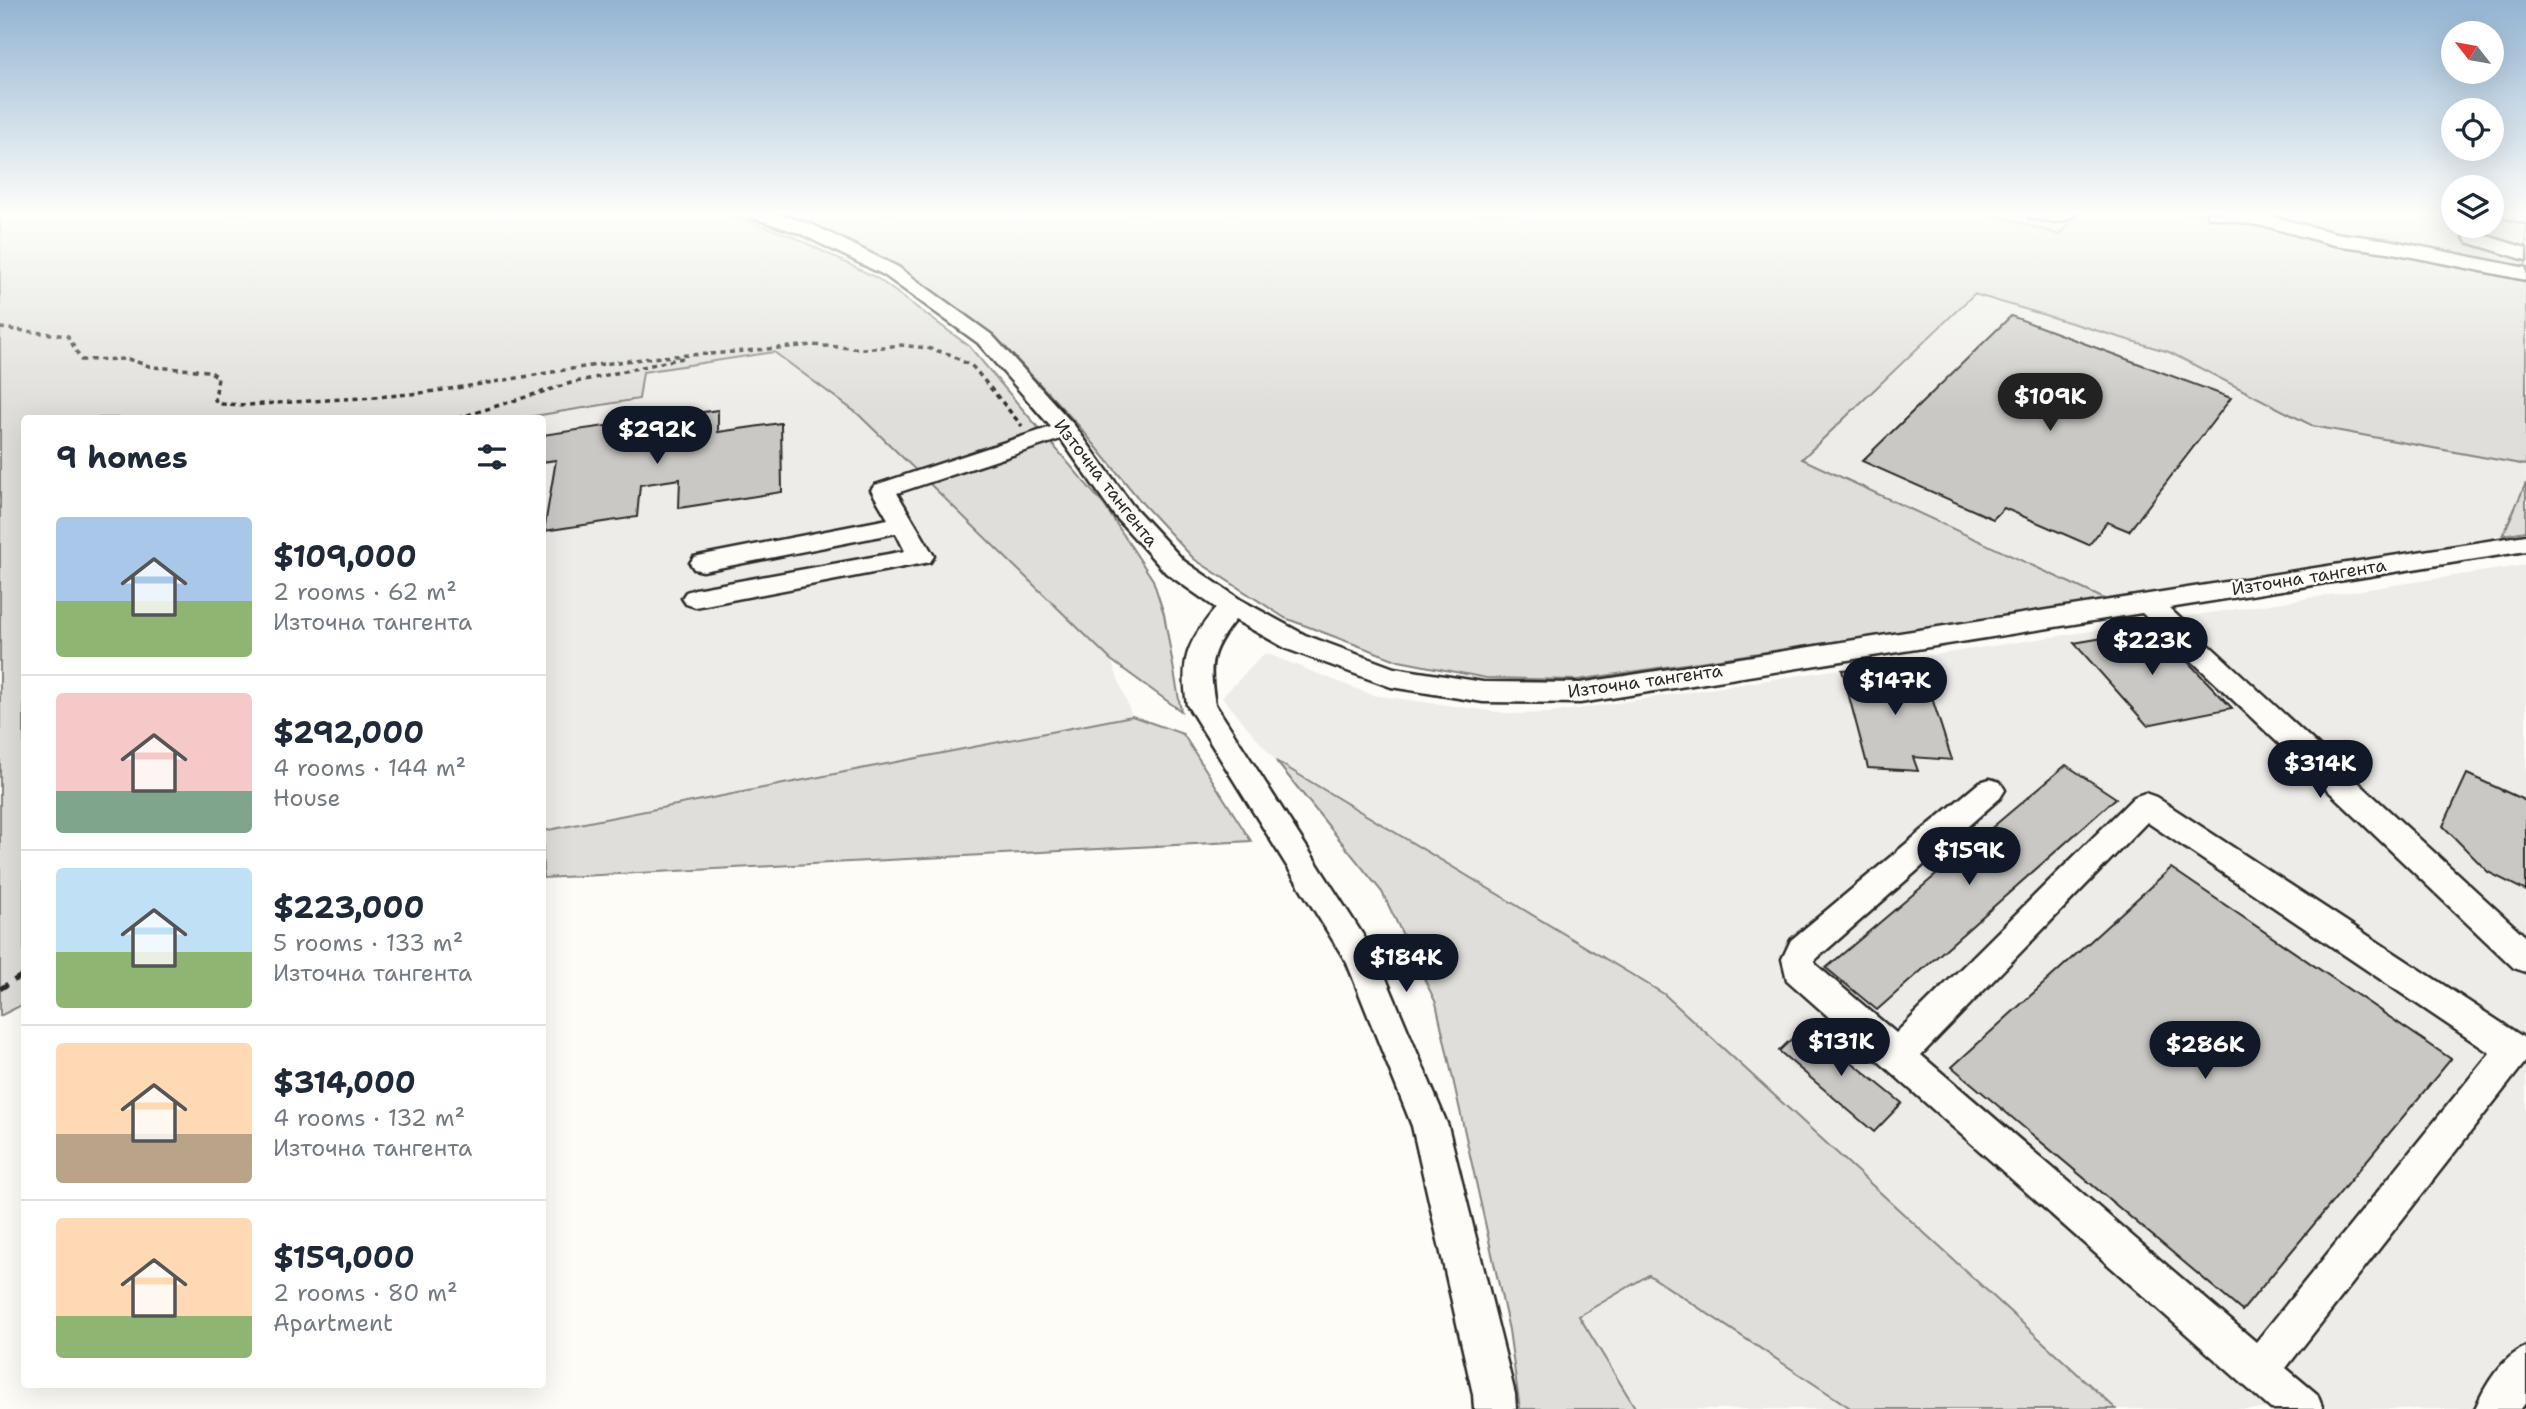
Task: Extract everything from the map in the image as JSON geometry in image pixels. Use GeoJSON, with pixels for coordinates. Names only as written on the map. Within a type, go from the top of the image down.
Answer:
{"type":"FeatureCollection","features":[{"type":"Feature","properties":{"kind":"street","name":"Източна тангента"},"geometry":{"type":"LineString","coordinates":[[902,279],[985,340],[1066,430],[1123,510],[1175,567],[1232,606],[1296,642],[1391,677],[1483,692],[1580,693],[2526,543]]}},
{"type":"Feature","properties":{"kind":"street"},"geometry":{"type":"LineString","coordinates":[[695,598],[921,556],[883,490],[1066,430]]}},
{"type":"Feature","properties":{"kind":"street"},"geometry":{"type":"LineString","coordinates":[[703,563],[903,524]]}},
{"type":"Feature","properties":{"kind":"street"},"geometry":{"type":"LineString","coordinates":[[2148,604],[2526,958]]}},
{"type":"Feature","properties":{"kind":"street"},"geometry":{"type":"LineString","coordinates":[[1232,606],[1202,642],[1195,670],[1201,705],[1361,957],[1430,1126],[1494,1394],[1495,1409]]}},
{"type":"Feature","properties":{"kind":"street"},"geometry":{"type":"LineString","coordinates":[[1990,790],[1803,950],[1798,960],[1800,970],[2302,1409]]}},
{"type":"Feature","properties":{"kind":"street"},"geometry":{"type":"LineString","coordinates":[[1898,1055],[2145,805],[2514,1050],[2258,1371]]}},
{"type":"Feature","properties":{"kind":"street"},"geometry":{"type":"LineString","coordinates":[[2496,1409],[2526,1367]]}},
{"type":"Feature","properties":{"kind":"path"},"geometry":{"type":"LineString","coordinates":[[0,328],[68,336],[81,360],[128,359],[152,367],[209,371],[218,377],[215,400],[222,404],[249,405],[434,391],[652,356],[812,345],[864,349],[901,345],[949,354],[973,367],[1009,413],[1038,440]]}},
{"type":"Feature","properties":{"kind":"path"},"geometry":{"type":"LineString","coordinates":[[467,415],[517,398],[647,364],[711,354]]}},
{"type":"Feature","properties":{"kind":"path"},"geometry":{"type":"LineString","coordinates":[[0,989],[21,976]]}},
{"type":"Feature","properties":{"kind":"shaded area"},"geometry":{"type":"Polygon","coordinates":[[[0,279],[878,279],[969,346],[1104,505],[1153,580],[1164,614],[1181,711],[1111,660],[858,414],[774,352],[643,372],[639,399],[540,415],[21,415],[21,1006],[0,1016],[0,279]]]}},
{"type":"Feature","properties":{"kind":"shaded area"},"geometry":{"type":"Polygon","coordinates":[[[915,279],[2526,279],[2526,465],[2313,426],[2169,352],[1974,294],[1802,459],[2109,601],[1577,680],[1486,678],[1399,661],[1285,618],[1194,559],[1143,504],[1079,426],[995,336],[915,279]]]}},
{"type":"Feature","properties":{"kind":"shaded area"},"geometry":{"type":"Polygon","coordinates":[[[1974,294],[2169,352],[2313,426],[2526,465],[2526,483],[2503,535],[2109,601],[1801,458],[1974,294]]]}},
{"type":"Feature","properties":{"kind":"shaded area"},"geometry":{"type":"Polygon","coordinates":[[[774,352],[858,414],[1111,660],[1132,716],[546,830],[546,415],[540,415],[639,399],[642,372],[774,352]]]}},
{"type":"Feature","properties":{"kind":"shaded area"},"geometry":{"type":"Polygon","coordinates":[[[2526,483],[2526,531],[2503,535],[2526,483]]]}},
{"type":"Feature","properties":{"kind":"shaded area"},"geometry":{"type":"Polygon","coordinates":[[[2526,565],[2526,1409],[2116,1409],[1664,994],[1276,761],[1222,697],[1265,653],[1372,695],[1513,714],[1551,713],[2526,565]]]}},
{"type":"Feature","properties":{"kind":"shaded area"},"geometry":{"type":"Polygon","coordinates":[[[1132,716],[1183,734],[1251,841],[546,878],[546,830],[1132,716]]]}},
{"type":"Feature","properties":{"kind":"shaded area"},"geometry":{"type":"Polygon","coordinates":[[[1276,761],[1664,994],[2116,1409],[1852,1409],[1649,1275],[1579,1316],[1636,1409],[1520,1409],[1509,1330],[1436,1003],[1382,892],[1276,761]]]}},
{"type":"Feature","properties":{"kind":"shaded area"},"geometry":{"type":"Polygon","coordinates":[[[1649,1275],[1852,1409],[1636,1409],[1579,1316],[1649,1275]]]}},
{"type":"Feature","properties":{"kind":"building"},"geometry":{"type":"Polygon","coordinates":[[[2011,316],[2231,398],[2129,531],[2107,522],[2089,545],[2004,508],[1993,519],[1862,461],[2011,316]]]}},
{"type":"Feature","properties":{"kind":"building"},"geometry":{"type":"Polygon","coordinates":[[[718,410],[718,432],[781,423],[782,492],[679,508],[680,479],[640,485],[637,517],[546,531],[556,460],[546,461],[546,434],[718,410]]]}},
{"type":"Feature","properties":{"kind":"building"},"geometry":{"type":"Polygon","coordinates":[[[2155,629],[2232,708],[2147,725],[2074,643],[2155,629]]]}},
{"type":"Feature","properties":{"kind":"building"},"geometry":{"type":"Polygon","coordinates":[[[1921,664],[1952,760],[1913,757],[1918,771],[1868,768],[1842,670],[1921,664]]]}},
{"type":"Feature","properties":{"kind":"building"},"geometry":{"type":"Polygon","coordinates":[[[2066,765],[2116,798],[1877,1010],[1826,968],[2066,765]]]}},
{"type":"Feature","properties":{"kind":"building"},"geometry":{"type":"Polygon","coordinates":[[[2467,774],[2526,801],[2526,891],[2488,872],[2443,826],[2467,774]]]}},
{"type":"Feature","properties":{"kind":"building"},"geometry":{"type":"Polygon","coordinates":[[[2171,868],[2451,1059],[2242,1311],[1952,1067],[2171,868]]]}},
{"type":"Feature","properties":{"kind":"building"},"geometry":{"type":"Polygon","coordinates":[[[1806,1025],[1902,1103],[1874,1132],[1779,1051],[1806,1025]]]}}]}
